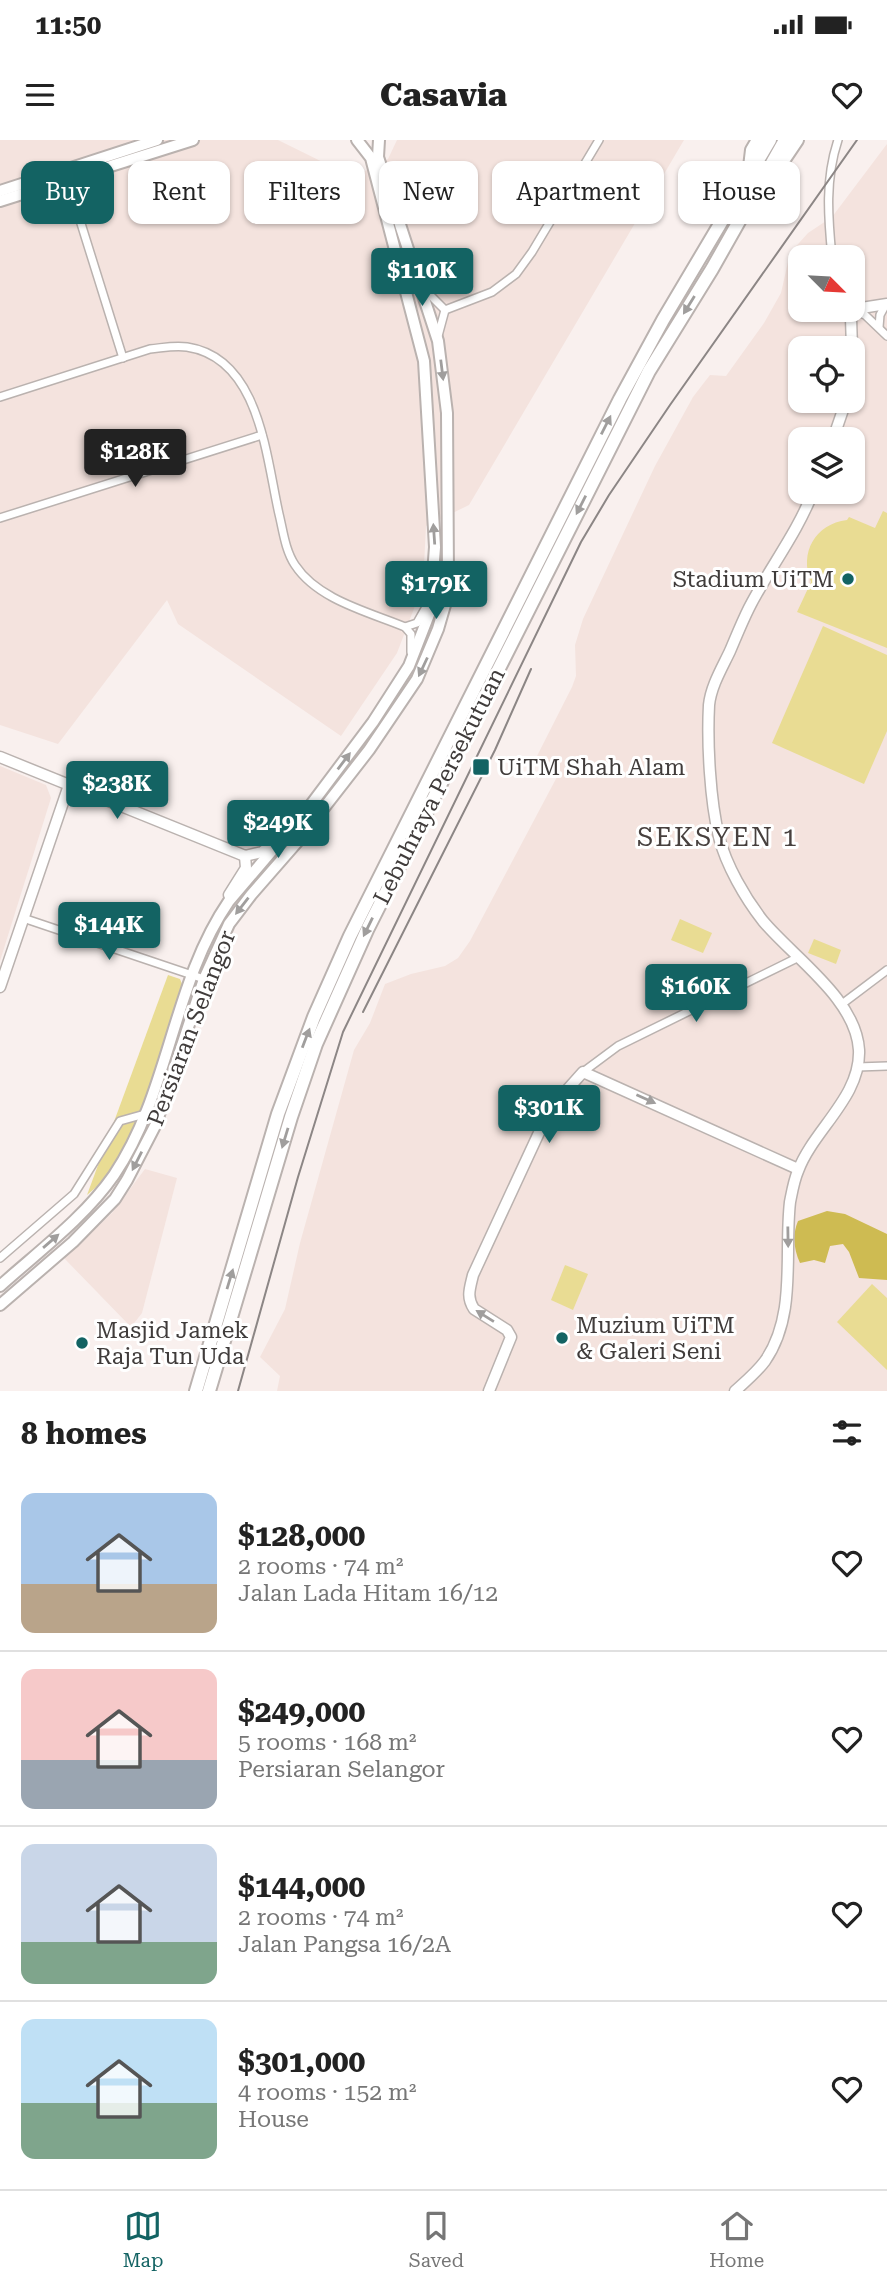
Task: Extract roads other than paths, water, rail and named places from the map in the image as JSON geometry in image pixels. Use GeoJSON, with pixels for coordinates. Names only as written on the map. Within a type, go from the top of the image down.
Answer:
{"type":"FeatureCollection","features":[{"type":"Feature","properties":{"kind":"highway"},"geometry":{"type":"LineString","coordinates":[[751,161],[752,150],[758,140]]}},
{"type":"Feature","properties":{"kind":"highway","name":"Lebuhraya Persekutuan"},"geometry":{"type":"LineString","coordinates":[[757,161],[770,140]]}},
{"type":"Feature","properties":{"kind":"highway","name":"Lebuhraya Persekutuan"},"geometry":{"type":"LineString","coordinates":[[209,1391],[291,1117],[316,1044],[366,930],[649,371],[712,269],[785,140]]}},
{"type":"Feature","properties":{"kind":"highway"},"geometry":{"type":"LineString","coordinates":[[712,269],[797,140]]}},
{"type":"Feature","properties":{"kind":"highway","name":"Lebuhraya Persekutuan"},"geometry":{"type":"LineString","coordinates":[[197,1391],[278,1114],[314,1017],[345,948],[620,399],[720,224]]}},
{"type":"Feature","properties":{"kind":"main road"},"geometry":{"type":"LineString","coordinates":[[114,165],[193,140]]}},
{"type":"Feature","properties":{"kind":"main road","name":"Persiaran Selangor"},"geometry":{"type":"LineString","coordinates":[[0,1286],[84,1211],[114,1174],[145,1114],[190,975],[218,918],[229,901],[293,827],[373,722],[409,666],[430,612],[435,547],[424,362],[370,158],[358,140]]}},
{"type":"Feature","properties":{"kind":"main road","name":"Persiaran Selangor"},"geometry":{"type":"LineString","coordinates":[[0,1305],[74,1242],[115,1199],[156,1124],[204,979],[225,931],[238,910],[299,840],[369,750],[417,679],[435,638],[444,605],[449,542],[447,413],[438,341],[379,157],[379,140]]}},
{"type":"Feature","properties":{"kind":"main road"},"geometry":{"type":"LineString","coordinates":[[0,191],[129,144],[151,141]]}},
{"type":"Feature","properties":{"kind":"main road"},"geometry":{"type":"LineString","coordinates":[[0,201],[21,195]]}},
{"type":"Feature","properties":{"kind":"street"},"geometry":{"type":"LineString","coordinates":[[445,310],[492,292],[516,274],[533,252],[599,140]]}},
{"type":"Feature","properties":{"kind":"street"},"geometry":{"type":"LineString","coordinates":[[831,245],[828,181],[838,140]]}},
{"type":"Feature","properties":{"kind":"street"},"geometry":{"type":"LineString","coordinates":[[81,224],[123,358]]}},
{"type":"Feature","properties":{"kind":"street"},"geometry":{"type":"LineString","coordinates":[[420,283],[431,298],[445,310]]}},
{"type":"Feature","properties":{"kind":"street"},"geometry":{"type":"LineString","coordinates":[[865,307],[887,304]]}},
{"type":"Feature","properties":{"kind":"street"},"geometry":{"type":"LineString","coordinates":[[879,327],[880,315],[887,304]]}},
{"type":"Feature","properties":{"kind":"street"},"geometry":{"type":"LineString","coordinates":[[438,341],[445,310]]}},
{"type":"Feature","properties":{"kind":"street"},"geometry":{"type":"LineString","coordinates":[[865,316],[887,336]]}},
{"type":"Feature","properties":{"kind":"street"},"geometry":{"type":"LineString","coordinates":[[0,397],[149,349],[174,346],[190,348],[214,357],[243,384],[254,406],[285,541],[296,568],[333,597],[405,627],[411,634],[412,642],[409,666]]}},
{"type":"Feature","properties":{"kind":"street"},"geometry":{"type":"LineString","coordinates":[[0,518],[262,435]]}},
{"type":"Feature","properties":{"kind":"street"},"geometry":{"type":"LineString","coordinates":[[735,1391],[766,1359],[782,1321],[788,1275],[787,1228],[798,1169],[846,1094],[858,1067],[858,1042],[854,1027],[842,1004],[762,919],[739,884],[719,838],[713,788],[709,703],[713,687],[749,608],[801,521],[808,504]]}},
{"type":"Feature","properties":{"kind":"street"},"geometry":{"type":"LineString","coordinates":[[405,627],[417,623],[422,617],[434,584]]}},
{"type":"Feature","properties":{"kind":"street"},"geometry":{"type":"LineString","coordinates":[[0,757],[245,856],[262,852],[293,827]]}},
{"type":"Feature","properties":{"kind":"street"},"geometry":{"type":"LineString","coordinates":[[0,987],[69,785]]}},
{"type":"Feature","properties":{"kind":"street"},"geometry":{"type":"LineString","coordinates":[[218,918],[226,899],[246,868],[245,856]]}},
{"type":"Feature","properties":{"kind":"street"},"geometry":{"type":"LineString","coordinates":[[23,918],[204,979]]}},
{"type":"Feature","properties":{"kind":"street"},"geometry":{"type":"LineString","coordinates":[[489,1391],[511,1337],[507,1330],[474,1309],[468,1294],[473,1275],[550,1109],[583,1072],[618,1046],[797,958]]}},
{"type":"Feature","properties":{"kind":"street"},"geometry":{"type":"LineString","coordinates":[[842,1004],[887,970]]}},
{"type":"Feature","properties":{"kind":"street"},"geometry":{"type":"LineString","coordinates":[[858,1067],[887,1066]]}},
{"type":"Feature","properties":{"kind":"street"},"geometry":{"type":"LineString","coordinates":[[583,1072],[798,1169]]}},
{"type":"Feature","properties":{"kind":"street"},"geometry":{"type":"LineString","coordinates":[[0,1258],[59,1210],[74,1194],[120,1121],[145,1114]]}},
{"type":"Feature","properties":{"kind":"tram line"},"geometry":{"type":"LineString","coordinates":[[238,1391],[298,1177],[343,1032],[581,542],[609,495],[670,405],[857,140]]}},
{"type":"Feature","properties":{"kind":"tram line"},"geometry":{"type":"LineString","coordinates":[[363,1012],[495,750],[531,669]]}},
{"type":"Feature","properties":{"kind":"place","name":"Stadium UiTM"},"geometry":{"type":"Point","coordinates":[848,579]}},
{"type":"Feature","properties":{"kind":"place","name":"UiTM Shah Alam"},"geometry":{"type":"Point","coordinates":[481,767]}},
{"type":"Feature","properties":{"kind":"place","name":"Muzium UiTM & Galeri Seni"},"geometry":{"type":"Point","coordinates":[562,1338]}},
{"type":"Feature","properties":{"kind":"place","name":"Masjid Jamek Raja Tun Uda"},"geometry":{"type":"Point","coordinates":[82,1343]}},
{"type":"Feature","properties":{"kind":"district","name":"SEKSYEN 1"},"geometry":{"type":"Point","coordinates":[718,837]}}]}
